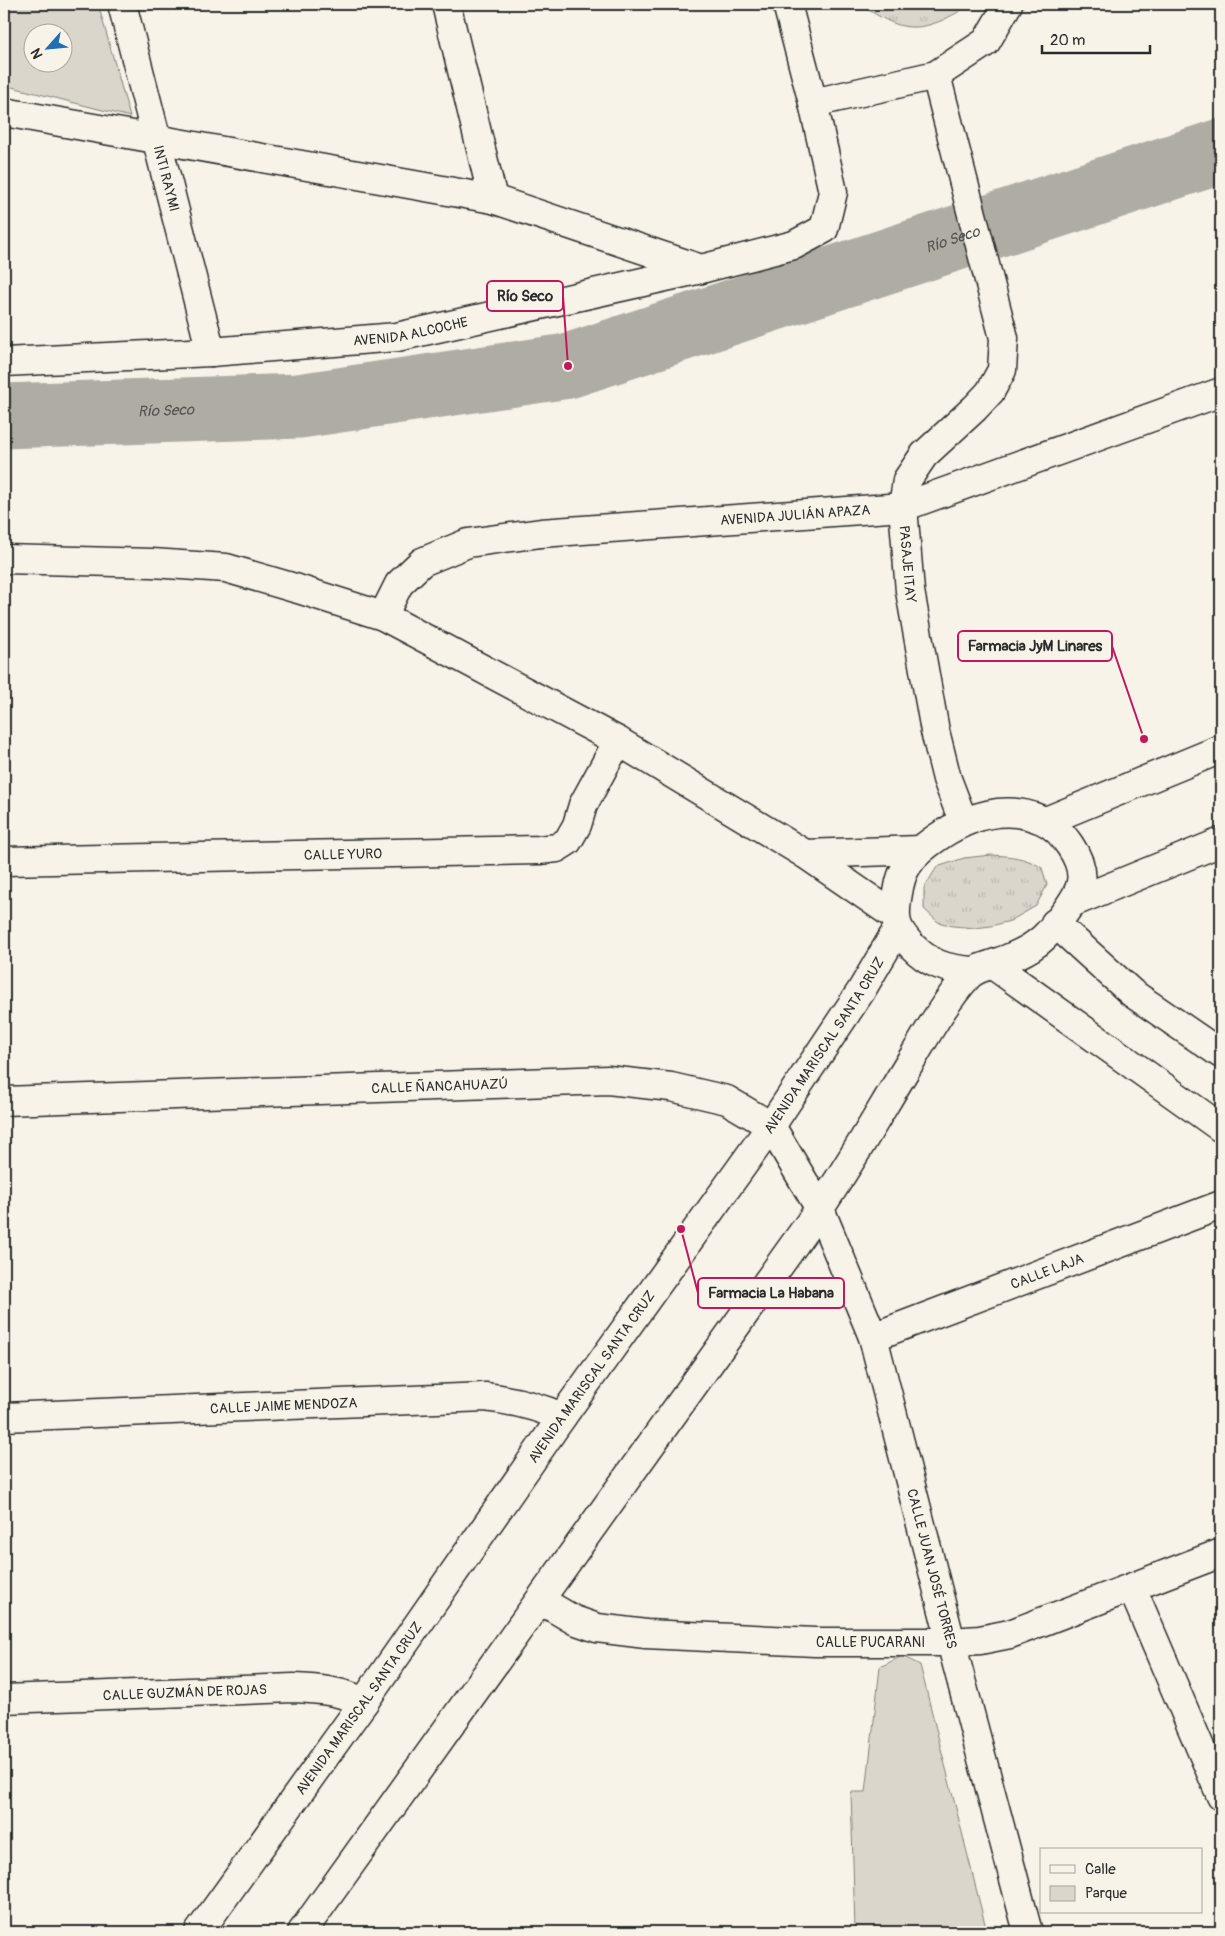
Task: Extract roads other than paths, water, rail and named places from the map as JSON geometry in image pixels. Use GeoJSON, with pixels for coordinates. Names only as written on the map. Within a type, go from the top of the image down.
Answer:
{"type":"FeatureCollection","features":[{"type":"Feature","properties":{"kind":"street","name":"INTI RAYMI"},"geometry":{"type":"LineString","coordinates":[[122,4],[211,352]]}},
{"type":"Feature","properties":{"kind":"street"},"geometry":{"type":"LineString","coordinates":[[446,4],[493,199]]}},
{"type":"Feature","properties":{"kind":"street","name":"AVENIDA ALCOCHE"},"geometry":{"type":"LineString","coordinates":[[4,362],[211,352],[397,337],[701,269],[794,245],[824,229],[834,192],[787,4]]}},
{"type":"Feature","properties":{"kind":"street"},"geometry":{"type":"LineString","coordinates":[[813,103],[936,75],[986,42],[1008,4]]}},
{"type":"Feature","properties":{"kind":"street","name":"PASAJE ITAY"},"geometry":{"type":"LineString","coordinates":[[936,75],[1004,338],[1002,370],[990,392],[924,455],[907,480],[903,507],[910,591],[934,731],[947,778],[963,822]]}},
{"type":"Feature","properties":{"kind":"street"},"geometry":{"type":"LineString","coordinates":[[4,112],[493,199],[701,269]]}},
{"type":"Feature","properties":{"kind":"street","name":"AVENIDA JULIÁN APAZA"},"geometry":{"type":"LineString","coordinates":[[383,616],[399,584],[422,562],[468,543],[541,533],[903,507],[1221,392]]}},
{"type":"Feature","properties":{"kind":"street"},"geometry":{"type":"LineString","coordinates":[[4,559],[152,563],[226,568],[383,616],[618,741],[805,854],[896,922],[919,953],[935,965],[949,970],[982,968],[1021,953],[1040,941],[1074,902],[1082,879],[1079,864],[1073,850],[1063,836],[1046,822],[1026,815],[1005,812],[963,822]]}},
{"type":"Feature","properties":{"kind":"street","name":"CALLE YURO"},"geometry":{"type":"LineString","coordinates":[[4,861],[539,850],[557,848],[568,842],[577,825],[583,805],[618,741]]}},
{"type":"Feature","properties":{"kind":"street"},"geometry":{"type":"LineString","coordinates":[[1046,822],[1221,749]]}},
{"type":"Feature","properties":{"kind":"street","name":"AVENIDA MARISCAL SANTA CRUZ"},"geometry":{"type":"LineString","coordinates":[[199,1932],[364,1702],[562,1417],[771,1126],[861,992],[896,922],[899,884],[905,868],[920,850],[963,822]]}},
{"type":"Feature","properties":{"kind":"street"},"geometry":{"type":"LineString","coordinates":[[1074,902],[1221,842]]}},
{"type":"Feature","properties":{"kind":"street"},"geometry":{"type":"LineString","coordinates":[[805,854],[920,850]]}},
{"type":"Feature","properties":{"kind":"street"},"geometry":{"type":"LineString","coordinates":[[1055,923],[1132,993],[1221,1054]]}},
{"type":"Feature","properties":{"kind":"street"},"geometry":{"type":"LineString","coordinates":[[982,968],[1221,1128]]}},
{"type":"Feature","properties":{"kind":"street"},"geometry":{"type":"LineString","coordinates":[[302,1932],[820,1209],[940,1013],[982,968]]}},
{"type":"Feature","properties":{"kind":"street","name":"CALLE ÑANCAHUAZÚ"},"geometry":{"type":"LineString","coordinates":[[4,1101],[608,1080],[671,1087],[728,1100],[771,1126],[820,1209]]}},
{"type":"Feature","properties":{"kind":"street","name":"CALLE LAJA"},"geometry":{"type":"LineString","coordinates":[[873,1337],[1221,1205]]}},
{"type":"Feature","properties":{"kind":"street","name":"CALLE JUAN JOSÉ TORRES"},"geometry":{"type":"LineString","coordinates":[[820,1209],[873,1337],[1028,1932]]}},
{"type":"Feature","properties":{"kind":"street","name":"CALLE JAIME MENDOZA"},"geometry":{"type":"LineString","coordinates":[[4,1417],[485,1397],[514,1400],[543,1408],[562,1417]]}},
{"type":"Feature","properties":{"kind":"street","name":"CALLE PUCARANI"},"geometry":{"type":"LineString","coordinates":[[540,1600],[574,1620],[597,1628],[646,1634],[814,1642],[951,1642],[980,1640],[1010,1634],[1221,1553]]}},
{"type":"Feature","properties":{"kind":"street"},"geometry":{"type":"LineString","coordinates":[[1132,1588],[1221,1796]]}},
{"type":"Feature","properties":{"kind":"street","name":"CALLE GUZMÁN DE ROJAS"},"geometry":{"type":"LineString","coordinates":[[4,1698],[293,1688],[332,1691],[347,1694],[364,1702]]}},
{"type":"Feature","properties":{"kind":"waterway","name":"Río Seco"},"geometry":{"type":"LineString","coordinates":[[4,416],[299,406],[568,366],[1221,151]]}},
{"type":"Feature","properties":{"kind":"place","name":"Río Seco"},"geometry":{"type":"Point","coordinates":[568,366]}},
{"type":"Feature","properties":{"kind":"place","name":"Farmacia JyM Linares"},"geometry":{"type":"Point","coordinates":[1144,739]}},
{"type":"Feature","properties":{"kind":"place","name":"Farmacia La Habana"},"geometry":{"type":"Point","coordinates":[681,1229]}}]}
